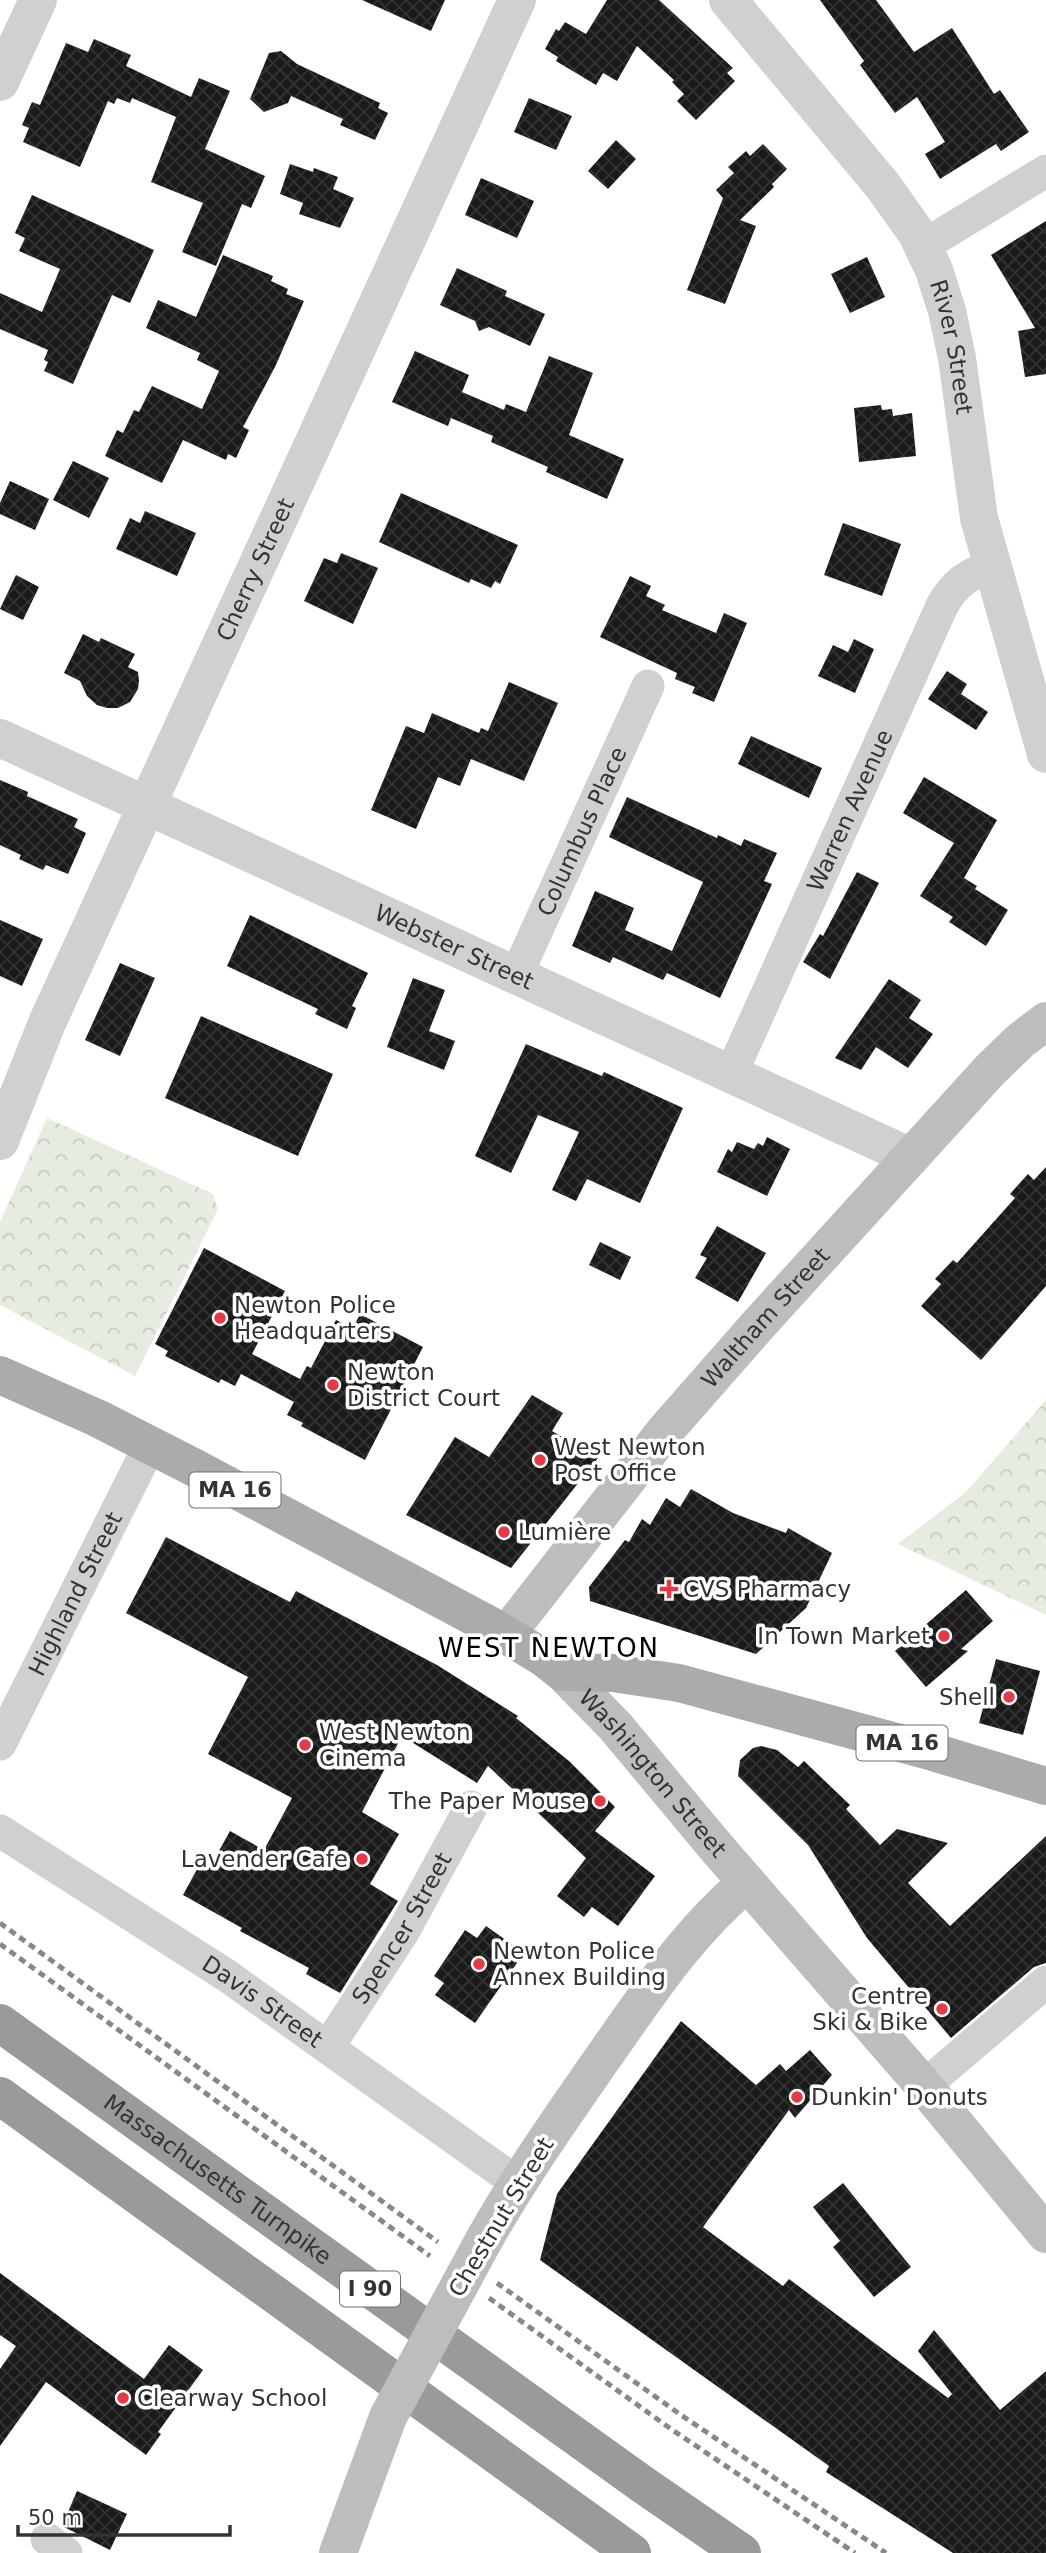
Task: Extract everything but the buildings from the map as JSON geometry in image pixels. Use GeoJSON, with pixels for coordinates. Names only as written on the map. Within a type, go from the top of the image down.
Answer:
{"type":"FeatureCollection","features":[{"type":"Feature","properties":{"kind":"highway","name":"Massachusetts Turnpike"},"geometry":{"type":"LineString","coordinates":[[0,2023],[577,2438],[742,2553]]}},
{"type":"Feature","properties":{"kind":"highway","name":"I 90"},"geometry":{"type":"LineString","coordinates":[[0,2096],[632,2553]]}},
{"type":"Feature","properties":{"kind":"main road","name":"Waltham Street"},"geometry":{"type":"LineString","coordinates":[[506,1634],[652,1446],[758,1325],[990,1070],[1046,1021]]}},
{"type":"Feature","properties":{"kind":"main road","name":"Washington Street"},"geometry":{"type":"LineString","coordinates":[[0,1375],[150,1445],[506,1634],[562,1672],[615,1726],[1046,2234]]}},
{"type":"Feature","properties":{"kind":"main road","name":"MA 16"},"geometry":{"type":"LineString","coordinates":[[562,1672],[613,1673],[679,1683],[933,1752],[1046,1786]]}},
{"type":"Feature","properties":{"kind":"main road","name":"Chestnut Street"},"geometry":{"type":"LineString","coordinates":[[338,2553],[388,2417],[516,2182],[684,1947],[721,1904],[747,1883]]}},
{"type":"Feature","properties":{"kind":"street"},"geometry":{"type":"LineString","coordinates":[[0,82],[37,0]]}},
{"type":"Feature","properties":{"kind":"street","name":"Cherry Street"},"geometry":{"type":"LineString","coordinates":[[0,1140],[47,1023],[517,0]]}},
{"type":"Feature","properties":{"kind":"street","name":"River Street"},"geometry":{"type":"LineString","coordinates":[[728,0],[868,166],[908,220],[923,246],[940,288],[953,334],[974,492],[991,567],[1046,754]]}},
{"type":"Feature","properties":{"kind":"street"},"geometry":{"type":"LineString","coordinates":[[923,246],[1046,171]]}},
{"type":"Feature","properties":{"kind":"street","name":"Warren Avenue"},"geometry":{"type":"LineString","coordinates":[[731,1074],[942,606],[956,584],[967,576],[991,567]]}},
{"type":"Feature","properties":{"kind":"street","name":"Columbus Place"},"geometry":{"type":"LineString","coordinates":[[516,976],[648,686]]}},
{"type":"Feature","properties":{"kind":"street","name":"Webster Street"},"geometry":{"type":"LineString","coordinates":[[0,738],[911,1157]]}},
{"type":"Feature","properties":{"kind":"street","name":"Highland Street"},"geometry":{"type":"LineString","coordinates":[[0,1744],[150,1445]]}},
{"type":"Feature","properties":{"kind":"street","name":"Spencer Street"},"geometry":{"type":"LineString","coordinates":[[328,2047],[403,1932],[471,1807]]}},
{"type":"Feature","properties":{"kind":"street","name":"Davis Street"},"geometry":{"type":"LineString","coordinates":[[0,1831],[186,1948],[516,2182]]}},
{"type":"Feature","properties":{"kind":"street"},"geometry":{"type":"LineString","coordinates":[[923,2086],[1046,1982]]}},
{"type":"Feature","properties":{"kind":"green space"},"geometry":{"type":"Polygon","coordinates":[[[47,1118],[213,1194],[218,1209],[135,1376],[0,1305],[0,1222],[47,1118]]]}},
{"type":"Feature","properties":{"kind":"green space"},"geometry":{"type":"Polygon","coordinates":[[[1046,1400],[1046,1615],[898,1544],[966,1492],[1046,1400]]]}},
{"type":"Feature","properties":{"kind":"railway"},"geometry":{"type":"LineString","coordinates":[[0,1923],[438,2242]]}},
{"type":"Feature","properties":{"kind":"railway"},"geometry":{"type":"LineString","coordinates":[[0,1944],[430,2256]]}},
{"type":"Feature","properties":{"kind":"railway"},"geometry":{"type":"LineString","coordinates":[[497,2283],[681,2415],[886,2553]]}},
{"type":"Feature","properties":{"kind":"railway"},"geometry":{"type":"LineString","coordinates":[[489,2298],[671,2429],[855,2553]]}},
{"type":"Feature","properties":{"kind":"place","name":"Newton Police Headquarters"},"geometry":{"type":"Point","coordinates":[220,1318]}},
{"type":"Feature","properties":{"kind":"place","name":"Newton District Court"},"geometry":{"type":"Point","coordinates":[333,1385]}},
{"type":"Feature","properties":{"kind":"place","name":"West Newton Post Office"},"geometry":{"type":"Point","coordinates":[540,1460]}},
{"type":"Feature","properties":{"kind":"place","name":"Lumière"},"geometry":{"type":"Point","coordinates":[504,1532]}},
{"type":"Feature","properties":{"kind":"place","name":"CVS Pharmacy"},"geometry":{"type":"Point","coordinates":[669,1589]}},
{"type":"Feature","properties":{"kind":"place","name":"In Town Market"},"geometry":{"type":"Point","coordinates":[944,1636]}},
{"type":"Feature","properties":{"kind":"place","name":"Shell"},"geometry":{"type":"Point","coordinates":[1009,1697]}},
{"type":"Feature","properties":{"kind":"place","name":"West Newton Cinema"},"geometry":{"type":"Point","coordinates":[305,1745]}},
{"type":"Feature","properties":{"kind":"place","name":"The Paper Mouse"},"geometry":{"type":"Point","coordinates":[600,1801]}},
{"type":"Feature","properties":{"kind":"place","name":"Lavender Cafe"},"geometry":{"type":"Point","coordinates":[362,1859]}},
{"type":"Feature","properties":{"kind":"place","name":"Newton Police Annex Building"},"geometry":{"type":"Point","coordinates":[479,1964]}},
{"type":"Feature","properties":{"kind":"place","name":"Centre Ski & Bike"},"geometry":{"type":"Point","coordinates":[942,2009]}},
{"type":"Feature","properties":{"kind":"place","name":"Dunkin' Donuts"},"geometry":{"type":"Point","coordinates":[797,2097]}},
{"type":"Feature","properties":{"kind":"place","name":"Clearway School"},"geometry":{"type":"Point","coordinates":[123,2398]}},
{"type":"Feature","properties":{"kind":"district","name":"WEST NEWTON"},"geometry":{"type":"Point","coordinates":[549,1648]}}]}
